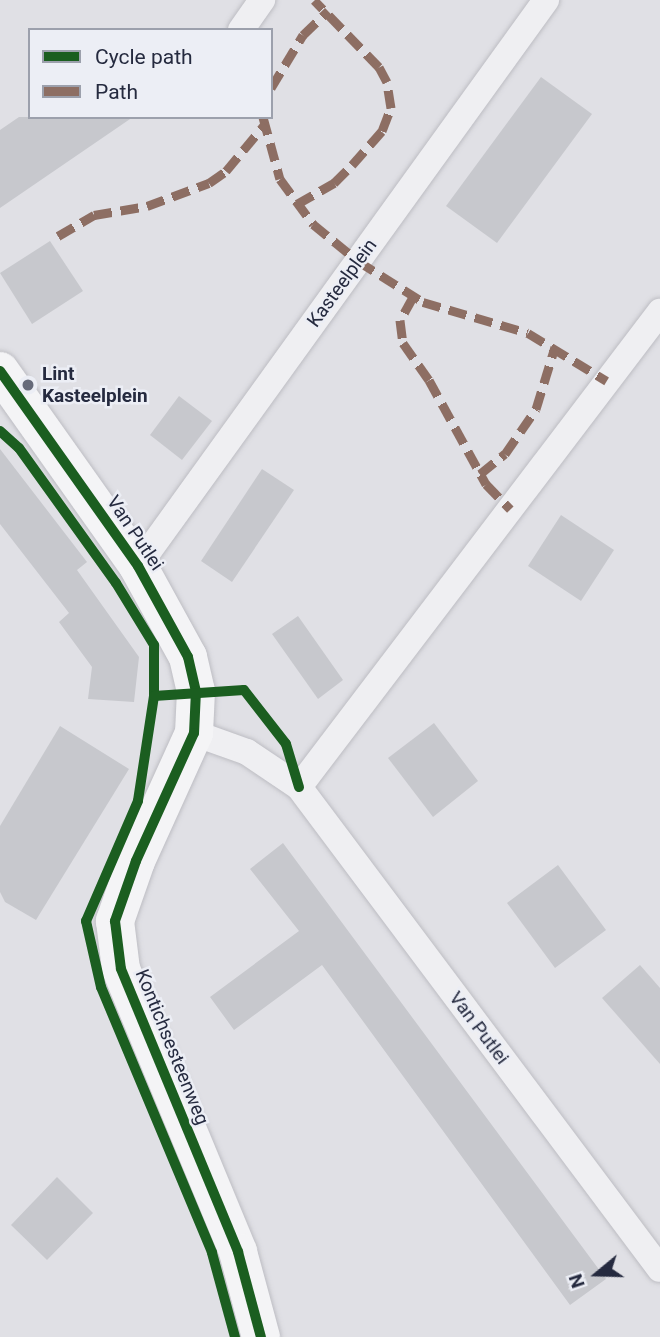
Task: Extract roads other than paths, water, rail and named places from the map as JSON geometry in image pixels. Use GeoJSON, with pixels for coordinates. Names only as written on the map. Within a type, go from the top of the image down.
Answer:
{"type":"FeatureCollection","features":[{"type":"Feature","properties":{"kind":"street"},"geometry":{"type":"LineString","coordinates":[[242,28],[262,0]]}},
{"type":"Feature","properties":{"kind":"street","name":"Kasteelplein"},"geometry":{"type":"LineString","coordinates":[[138,566],[546,0]]}},
{"type":"Feature","properties":{"kind":"street"},"geometry":{"type":"LineString","coordinates":[[299,787],[660,312]]}},
{"type":"Feature","properties":{"kind":"street","name":"Van Putlei"},"geometry":{"type":"LineString","coordinates":[[0,371],[138,566],[188,657],[196,691],[194,733],[247,752],[299,787],[660,1269]]}},
{"type":"Feature","properties":{"kind":"street","name":"Kontichsesteenweg"},"geometry":{"type":"LineString","coordinates":[[194,733],[136,861],[115,921],[121,969],[238,1252],[261,1337]]}},
{"type":"Feature","properties":{"kind":"place","name":"Lint Kasteelplein"},"geometry":{"type":"Point","coordinates":[28,385]}}]}
